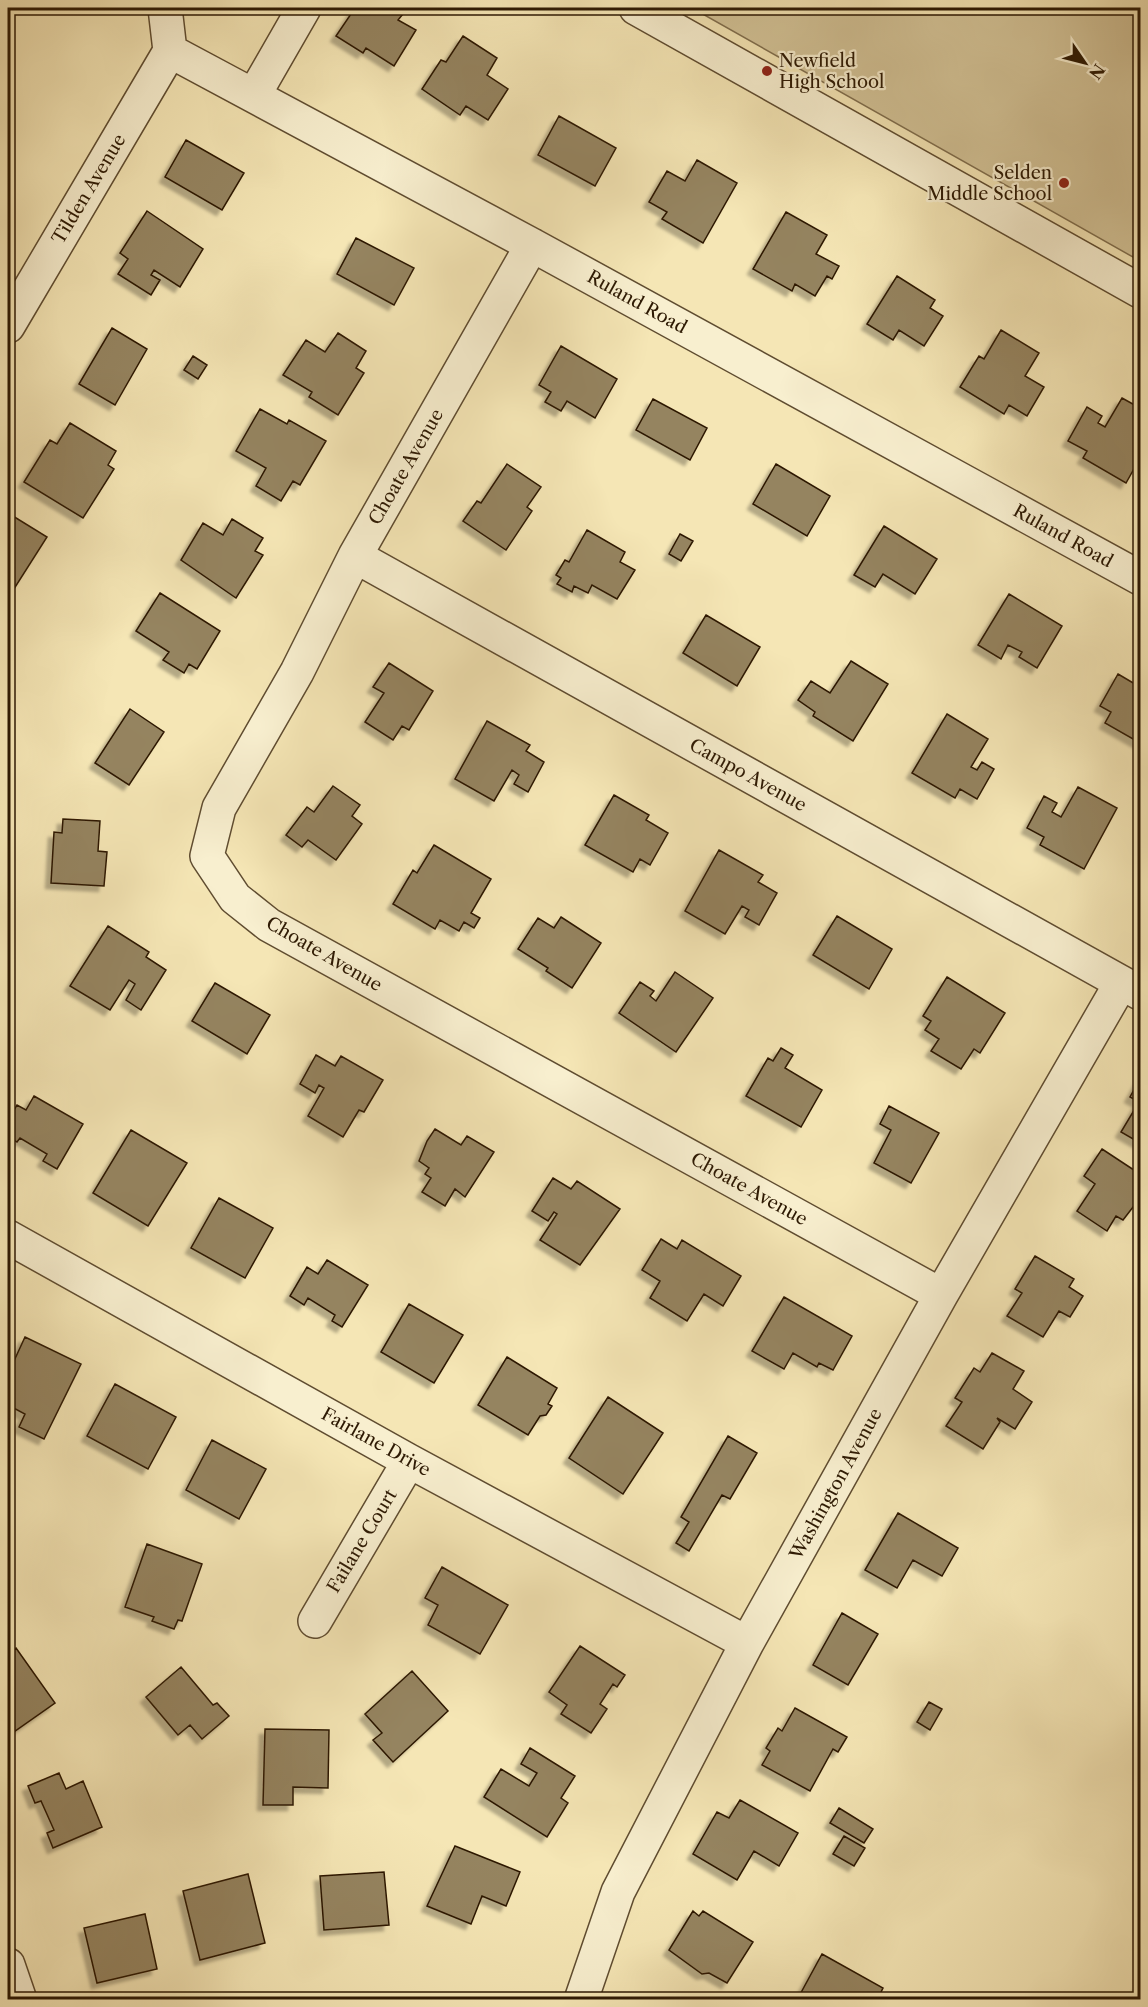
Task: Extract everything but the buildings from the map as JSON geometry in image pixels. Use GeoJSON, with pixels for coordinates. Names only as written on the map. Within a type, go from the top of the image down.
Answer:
{"type":"FeatureCollection","features":[{"type":"Feature","properties":{"kind":"street"},"geometry":{"type":"LineString","coordinates":[[165,8],[170,51]]}},
{"type":"Feature","properties":{"kind":"street"},"geometry":{"type":"LineString","coordinates":[[254,94],[304,8]]}},
{"type":"Feature","properties":{"kind":"street"},"geometry":{"type":"LineString","coordinates":[[636,8],[1140,291]]}},
{"type":"Feature","properties":{"kind":"street","name":"Ruland Road"},"geometry":{"type":"LineString","coordinates":[[170,51],[532,245],[1140,578]]}},
{"type":"Feature","properties":{"kind":"street","name":"Tilden Avenue"},"geometry":{"type":"LineString","coordinates":[[8,327],[16,293],[170,51]]}},
{"type":"Feature","properties":{"kind":"street","name":"Choate Avenue"},"geometry":{"type":"LineString","coordinates":[[532,245],[355,556],[297,672],[219,808],[207,856],[235,898],[269,926],[941,1295]]}},
{"type":"Feature","properties":{"kind":"street","name":"Campo Avenue"},"geometry":{"type":"LineString","coordinates":[[355,556],[1131,988]]}},
{"type":"Feature","properties":{"kind":"street","name":"Washington Avenue"},"geometry":{"type":"LineString","coordinates":[[581,2000],[618,1892],[747,1643],[941,1295],[1131,988]]}},
{"type":"Feature","properties":{"kind":"street","name":"Fairlane Drive"},"geometry":{"type":"LineString","coordinates":[[8,1237],[409,1461],[747,1643]]}},
{"type":"Feature","properties":{"kind":"street","name":"Failane Court"},"geometry":{"type":"LineString","coordinates":[[315,1621],[409,1461]]}},
{"type":"Feature","properties":{"kind":"street"},"geometry":{"type":"LineString","coordinates":[[8,1965],[20,2000]]}},
{"type":"Feature","properties":{"kind":"shaded area","name":"Selden Middle School"},"geometry":{"type":"Polygon","coordinates":[[[692,8],[1140,8],[1140,261],[692,8]]]}},
{"type":"Feature","properties":{"kind":"place","name":"Newfield High School"},"geometry":{"type":"Point","coordinates":[767,71]}},
{"type":"Feature","properties":{"kind":"place","name":"Selden Middle School"},"geometry":{"type":"Point","coordinates":[1064,183]}}]}
